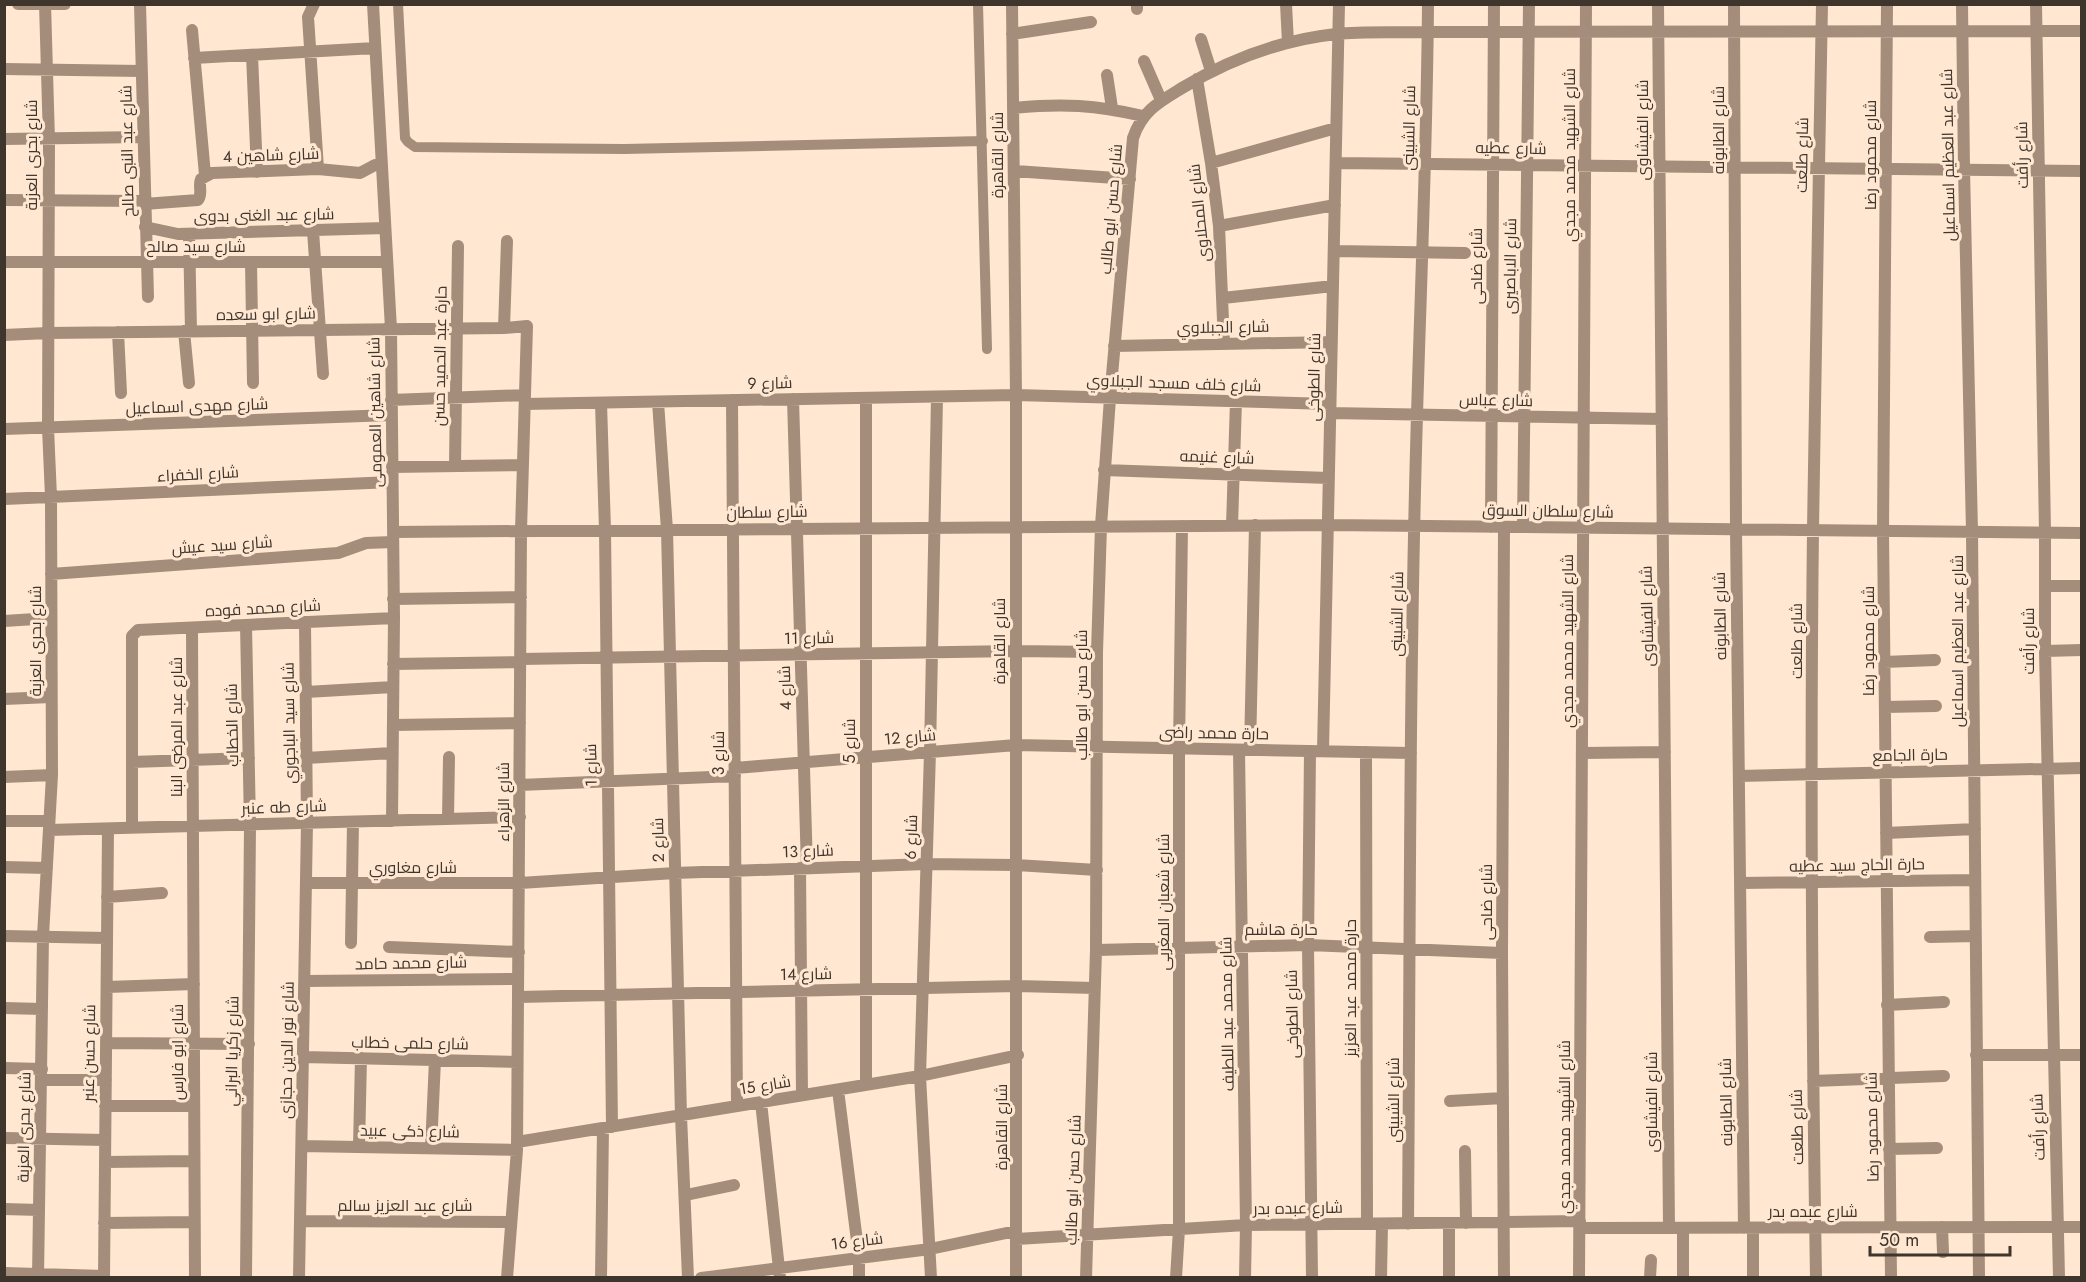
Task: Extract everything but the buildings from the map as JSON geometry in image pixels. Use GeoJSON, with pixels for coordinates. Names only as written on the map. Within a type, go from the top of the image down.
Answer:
{"type":"FeatureCollection","features":[{"type":"Feature","properties":{"kind":"street"},"geometry":{"type":"LineString","coordinates":[[18,4],[65,4]]}},
{"type":"Feature","properties":{"kind":"street","name":"شارع عبد النبى صالح"},"geometry":{"type":"LineString","coordinates":[[140,4],[148,297]]}},
{"type":"Feature","properties":{"kind":"street"},"geometry":{"type":"LineString","coordinates":[[314,4],[308,17],[318,169]]}},
{"type":"Feature","properties":{"kind":"street","name":"شارع شاهين العمومى"},"geometry":{"type":"LineString","coordinates":[[373,4],[391,329],[392,821]]}},
{"type":"Feature","properties":{"kind":"street","name":"شارع القاهرة"},"geometry":{"type":"LineString","coordinates":[[1012,4],[1016,395],[1014,527],[1018,1055],[1016,1278]]}},
{"type":"Feature","properties":{"kind":"street"},"geometry":{"type":"LineString","coordinates":[[1286,4],[1288,43]]}},
{"type":"Feature","properties":{"kind":"street","name":"شارع الطوخى"},"geometry":{"type":"LineString","coordinates":[[1312,1278],[1308,945],[1328,525],[1339,4]]}},
{"type":"Feature","properties":{"kind":"street","name":"شارع الشبينى"},"geometry":{"type":"LineString","coordinates":[[1408,1224],[1411,753],[1428,4]]}},
{"type":"Feature","properties":{"kind":"street","name":"شارع ضاحى"},"geometry":{"type":"LineString","coordinates":[[1491,527],[1494,4]]}},
{"type":"Feature","properties":{"kind":"street","name":"شارع الاباصيرى"},"geometry":{"type":"LineString","coordinates":[[1523,527],[1529,4]]}},
{"type":"Feature","properties":{"kind":"street","name":"شارع الشهيد محمد مجدي"},"geometry":{"type":"LineString","coordinates":[[1579,1278],[1586,4]]}},
{"type":"Feature","properties":{"kind":"street","name":"شارع الفيشاوى"},"geometry":{"type":"LineString","coordinates":[[1658,4],[1669,1228]]}},
{"type":"Feature","properties":{"kind":"street","name":"شارع الطابونه"},"geometry":{"type":"LineString","coordinates":[[1734,4],[1740,883],[1749,1228],[1753,1278]]}},
{"type":"Feature","properties":{"kind":"street","name":"شارع طلعت"},"geometry":{"type":"LineString","coordinates":[[1816,1278],[1812,774],[1813,530],[1821,4]]}},
{"type":"Feature","properties":{"kind":"street","name":"شارع محمود رضا"},"geometry":{"type":"LineString","coordinates":[[1887,4],[1883,531],[1891,1278]]}},
{"type":"Feature","properties":{"kind":"street","name":"شارع عبد العظيم اسماعيل"},"geometry":{"type":"LineString","coordinates":[[1962,4],[1972,532],[1980,1278]]}},
{"type":"Feature","properties":{"kind":"street","name":"شارع رأفت"},"geometry":{"type":"LineString","coordinates":[[2036,4],[2047,768],[2059,1278]]}},
{"type":"Feature","properties":{"kind":"street","name":"شارع بحرى العزبة"},"geometry":{"type":"LineString","coordinates":[[38,1276],[44,936],[52,775],[51,497],[48,428],[49,140],[45,5]]}},
{"type":"Feature","properties":{"kind":"street"},"geometry":{"type":"LineString","coordinates":[[1012,34],[1091,22]]}},
{"type":"Feature","properties":{"kind":"street"},"geometry":{"type":"LineString","coordinates":[[192,30],[205,175]]}},
{"type":"Feature","properties":{"kind":"street"},"geometry":{"type":"LineString","coordinates":[[1014,108],[1068,104],[1112,108],[1143,116],[1161,100],[1211,71],[1257,52],[1288,43],[1338,34],[2082,31]]}},
{"type":"Feature","properties":{"kind":"street"},"geometry":{"type":"LineString","coordinates":[[1201,39],[1211,71]]}},
{"type":"Feature","properties":{"kind":"street"},"geometry":{"type":"LineString","coordinates":[[194,58],[375,48]]}},
{"type":"Feature","properties":{"kind":"street"},"geometry":{"type":"LineString","coordinates":[[252,54],[257,172]]}},
{"type":"Feature","properties":{"kind":"street"},"geometry":{"type":"LineString","coordinates":[[1144,61],[1161,100]]}},
{"type":"Feature","properties":{"kind":"street"},"geometry":{"type":"LineString","coordinates":[[4,69],[141,71]]}},
{"type":"Feature","properties":{"kind":"street"},"geometry":{"type":"LineString","coordinates":[[1107,75],[1112,108]]}},
{"type":"Feature","properties":{"kind":"street","name":"شارع المحلاوى"},"geometry":{"type":"LineString","coordinates":[[1197,79],[1219,226],[1224,344]]}},
{"type":"Feature","properties":{"kind":"street","name":"شارع حسن ابو طالب"},"geometry":{"type":"LineString","coordinates":[[1086,1278],[1096,950],[1097,652],[1101,526],[1114,346],[1134,138],[1143,116]]}},
{"type":"Feature","properties":{"kind":"street"},"geometry":{"type":"LineString","coordinates":[[1211,163],[1336,128]]}},
{"type":"Feature","properties":{"kind":"street"},"geometry":{"type":"LineString","coordinates":[[4,139],[142,137]]}},
{"type":"Feature","properties":{"kind":"street","name":"شارع عطيه"},"geometry":{"type":"LineString","coordinates":[[1336,163],[2082,171]]}},
{"type":"Feature","properties":{"kind":"street","name":"شارع شاهين 4"},"geometry":{"type":"LineString","coordinates":[[144,203],[198,200],[199,183],[205,175],[212,173],[318,169],[360,173],[375,165],[382,165]]}},
{"type":"Feature","properties":{"kind":"street"},"geometry":{"type":"LineString","coordinates":[[1014,171],[1130,179]]}},
{"type":"Feature","properties":{"kind":"street"},"geometry":{"type":"LineString","coordinates":[[4,200],[144,203]]}},
{"type":"Feature","properties":{"kind":"street"},"geometry":{"type":"LineString","coordinates":[[1219,226],[1335,205]]}},
{"type":"Feature","properties":{"kind":"street","name":"شارع عبد الغنى بدوى"},"geometry":{"type":"LineString","coordinates":[[145,227],[167,233],[189,234],[385,228]]}},
{"type":"Feature","properties":{"kind":"street"},"geometry":{"type":"LineString","coordinates":[[313,231],[323,374]]}},
{"type":"Feature","properties":{"kind":"street"},"geometry":{"type":"LineString","coordinates":[[189,234],[189,383]]}},
{"type":"Feature","properties":{"kind":"street"},"geometry":{"type":"LineString","coordinates":[[504,328],[507,241]]}},
{"type":"Feature","properties":{"kind":"street","name":"حارة عبد الحميد حسن"},"geometry":{"type":"LineString","coordinates":[[455,466],[458,246]]}},
{"type":"Feature","properties":{"kind":"street"},"geometry":{"type":"LineString","coordinates":[[1334,251],[1466,253]]}},
{"type":"Feature","properties":{"kind":"street","name":"شارع سيد صالح"},"geometry":{"type":"LineString","coordinates":[[4,262],[387,262]]}},
{"type":"Feature","properties":{"kind":"street"},"geometry":{"type":"LineString","coordinates":[[251,262],[253,383]]}},
{"type":"Feature","properties":{"kind":"street"},"geometry":{"type":"LineString","coordinates":[[1223,298],[1333,286]]}},
{"type":"Feature","properties":{"kind":"street","name":"شارع ابو سعده"},"geometry":{"type":"LineString","coordinates":[[4,335],[527,326]]}},
{"type":"Feature","properties":{"kind":"street","name":"شارع الزهراء"},"geometry":{"type":"LineString","coordinates":[[507,1278],[517,1146],[520,597],[527,326]]}},
{"type":"Feature","properties":{"kind":"street"},"geometry":{"type":"LineString","coordinates":[[118,332],[121,393]]}},
{"type":"Feature","properties":{"kind":"street","name":"شارع الجبلاوي"},"geometry":{"type":"LineString","coordinates":[[1114,346],[1332,342]]}},
{"type":"Feature","properties":{"kind":"street","name":"شارع 9"},"geometry":{"type":"LineString","coordinates":[[391,400],[456,398],[602,403],[1016,395]]}},
{"type":"Feature","properties":{"kind":"street","name":"شارع خلف مسجد الجبلاوي"},"geometry":{"type":"LineString","coordinates":[[1016,395],[1236,401],[1330,409]]}},
{"type":"Feature","properties":{"kind":"street","name":"شارع 6"},"geometry":{"type":"LineString","coordinates":[[931,1278],[920,1076],[938,397]]}},
{"type":"Feature","properties":{"kind":"street","name":"شارع 5"},"geometry":{"type":"LineString","coordinates":[[866,398],[866,1085]]}},
{"type":"Feature","properties":{"kind":"street","name":"شارع 4"},"geometry":{"type":"LineString","coordinates":[[793,399],[804,762],[802,1095]]}},
{"type":"Feature","properties":{"kind":"street","name":"شارع 3"},"geometry":{"type":"LineString","coordinates":[[732,400],[737,1106]]}},
{"type":"Feature","properties":{"kind":"street"},"geometry":{"type":"LineString","coordinates":[[1232,525],[1236,401]]}},
{"type":"Feature","properties":{"kind":"street","name":"شارع 2"},"geometry":{"type":"LineString","coordinates":[[658,402],[667,530],[681,1116],[688,1278]]}},
{"type":"Feature","properties":{"kind":"street","name":"شارع 1"},"geometry":{"type":"LineString","coordinates":[[601,1278],[610,994],[602,403]]}},
{"type":"Feature","properties":{"kind":"street","name":"شارع عباس"},"geometry":{"type":"LineString","coordinates":[[1330,409],[1417,415],[1662,419]]}},
{"type":"Feature","properties":{"kind":"street","name":"شارع مهدى اسماعيل"},"geometry":{"type":"LineString","coordinates":[[4,429],[392,415]]}},
{"type":"Feature","properties":{"kind":"street"},"geometry":{"type":"LineString","coordinates":[[392,467],[523,465]]}},
{"type":"Feature","properties":{"kind":"street","name":"شارع غنيمه"},"geometry":{"type":"LineString","coordinates":[[1104,470],[1329,478]]}},
{"type":"Feature","properties":{"kind":"street","name":"شارع الخفراء"},"geometry":{"type":"LineString","coordinates":[[4,499],[392,482]]}},
{"type":"Feature","properties":{"kind":"street","name":"شارع محمد عبد اللطيف"},"geometry":{"type":"LineString","coordinates":[[1245,1278],[1242,945],[1245,750],[1255,525]]}},
{"type":"Feature","properties":{"kind":"street","name":"شارع سلطان السوق"},"geometry":{"type":"LineString","coordinates":[[1014,527],[1328,525],[2082,533]]}},
{"type":"Feature","properties":{"kind":"street","name":"شارع شعبان المغربى"},"geometry":{"type":"LineString","coordinates":[[1176,1278],[1179,1229],[1179,749],[1182,526]]}},
{"type":"Feature","properties":{"kind":"street","name":"شارع سلطان"},"geometry":{"type":"LineString","coordinates":[[521,531],[1014,527]]}},
{"type":"Feature","properties":{"kind":"street","name":"شارع ضاحى"},"geometry":{"type":"LineString","coordinates":[[1504,527],[1502,953],[1504,1278]]}},
{"type":"Feature","properties":{"kind":"street","name":"شارع سيد عيش"},"geometry":{"type":"LineString","coordinates":[[51,574],[338,553],[393,537],[521,531]]}},
{"type":"Feature","properties":{"kind":"street"},"geometry":{"type":"LineString","coordinates":[[2045,586],[2082,586]]}},
{"type":"Feature","properties":{"kind":"street"},"geometry":{"type":"LineString","coordinates":[[393,599],[520,597]]}},
{"type":"Feature","properties":{"kind":"street"},"geometry":{"type":"LineString","coordinates":[[4,621],[51,618]]}},
{"type":"Feature","properties":{"kind":"street","name":"شارع محمد فوده"},"geometry":{"type":"LineString","coordinates":[[132,762],[132,636],[138,630],[393,618]]}},
{"type":"Feature","properties":{"kind":"street","name":"شارع سيد الباجوري"},"geometry":{"type":"LineString","coordinates":[[304,622],[307,823]]}},
{"type":"Feature","properties":{"kind":"street","name":"شارع الخطاب"},"geometry":{"type":"LineString","coordinates":[[246,625],[250,825]]}},
{"type":"Feature","properties":{"kind":"street","name":"شارع عبد المرضى البنا"},"geometry":{"type":"LineString","coordinates":[[192,628],[192,826]]}},
{"type":"Feature","properties":{"kind":"street"},"geometry":{"type":"LineString","coordinates":[[2045,651],[2082,650]]}},
{"type":"Feature","properties":{"kind":"street","name":"شارع 11"},"geometry":{"type":"LineString","coordinates":[[393,664],[932,652],[1097,652]]}},
{"type":"Feature","properties":{"kind":"street"},"geometry":{"type":"LineString","coordinates":[[1884,662],[1935,660]]}},
{"type":"Feature","properties":{"kind":"street"},"geometry":{"type":"LineString","coordinates":[[306,692],[393,687]]}},
{"type":"Feature","properties":{"kind":"street"},"geometry":{"type":"LineString","coordinates":[[4,699],[51,697]]}},
{"type":"Feature","properties":{"kind":"street"},"geometry":{"type":"LineString","coordinates":[[1885,707],[1936,706]]}},
{"type":"Feature","properties":{"kind":"street"},"geometry":{"type":"LineString","coordinates":[[393,725],[520,723]]}},
{"type":"Feature","properties":{"kind":"street","name":"حارة محمد راضى"},"geometry":{"type":"LineString","coordinates":[[1016,746],[1411,753]]}},
{"type":"Feature","properties":{"kind":"street","name":"شارع 12"},"geometry":{"type":"LineString","coordinates":[[520,785],[673,779],[804,762],[1016,746]]}},
{"type":"Feature","properties":{"kind":"street","name":"حارة محمد عبد العزيز"},"geometry":{"type":"LineString","coordinates":[[1366,752],[1367,1224]]}},
{"type":"Feature","properties":{"kind":"street"},"geometry":{"type":"LineString","coordinates":[[1583,753],[1665,752]]}},
{"type":"Feature","properties":{"kind":"street"},"geometry":{"type":"LineString","coordinates":[[306,758],[392,753]]}},
{"type":"Feature","properties":{"kind":"street"},"geometry":{"type":"LineString","coordinates":[[448,819],[449,757]]}},
{"type":"Feature","properties":{"kind":"street"},"geometry":{"type":"LineString","coordinates":[[132,828],[132,762],[249,758]]}},
{"type":"Feature","properties":{"kind":"street","name":"حارة الجامع"},"geometry":{"type":"LineString","coordinates":[[1739,776],[2082,768]]}},
{"type":"Feature","properties":{"kind":"street"},"geometry":{"type":"LineString","coordinates":[[4,777],[52,775]]}},
{"type":"Feature","properties":{"kind":"street","name":"شارع طه عنبر"},"geometry":{"type":"LineString","coordinates":[[4,821],[108,829],[520,817]]}},
{"type":"Feature","properties":{"kind":"street"},"geometry":{"type":"LineString","coordinates":[[351,943],[353,822]]}},
{"type":"Feature","properties":{"kind":"street","name":"شارع نور الدين حجازى"},"geometry":{"type":"LineString","coordinates":[[299,1278],[307,823]]}},
{"type":"Feature","properties":{"kind":"street","name":"شارع زكريا البراني"},"geometry":{"type":"LineString","coordinates":[[246,1278],[250,825]]}},
{"type":"Feature","properties":{"kind":"street","name":"شارع ابو فارس"},"geometry":{"type":"LineString","coordinates":[[192,826],[195,1278]]}},
{"type":"Feature","properties":{"kind":"street","name":"شارع حسن عنبر"},"geometry":{"type":"LineString","coordinates":[[104,1277],[108,829]]}},
{"type":"Feature","properties":{"kind":"street"},"geometry":{"type":"LineString","coordinates":[[1886,833],[1975,829]]}},
{"type":"Feature","properties":{"kind":"street","name":"شارع 13"},"geometry":{"type":"LineString","coordinates":[[520,883],[736,870],[926,864],[1017,865],[1097,870]]}},
{"type":"Feature","properties":{"kind":"street"},"geometry":{"type":"LineString","coordinates":[[4,867],[47,868]]}},
{"type":"Feature","properties":{"kind":"street","name":"حارة الحاج سيد عطيه"},"geometry":{"type":"LineString","coordinates":[[1740,883],[1975,880]]}},
{"type":"Feature","properties":{"kind":"street","name":"شارع مغاوري"},"geometry":{"type":"LineString","coordinates":[[306,883],[520,883]]}},
{"type":"Feature","properties":{"kind":"street"},"geometry":{"type":"LineString","coordinates":[[108,897],[162,893]]}},
{"type":"Feature","properties":{"kind":"street"},"geometry":{"type":"LineString","coordinates":[[4,936],[107,938]]}},
{"type":"Feature","properties":{"kind":"street"},"geometry":{"type":"LineString","coordinates":[[1930,937],[1975,936]]}},
{"type":"Feature","properties":{"kind":"street","name":"حارة هاشم"},"geometry":{"type":"LineString","coordinates":[[1096,950],[1180,946],[1308,945],[1502,953]]}},
{"type":"Feature","properties":{"kind":"street"},"geometry":{"type":"LineString","coordinates":[[389,947],[519,952]]}},
{"type":"Feature","properties":{"kind":"street","name":"شارع محمد حامد"},"geometry":{"type":"LineString","coordinates":[[305,981],[519,979]]}},
{"type":"Feature","properties":{"kind":"street"},"geometry":{"type":"LineString","coordinates":[[107,987],[194,984]]}},
{"type":"Feature","properties":{"kind":"street","name":"شارع 14"},"geometry":{"type":"LineString","coordinates":[[518,997],[1017,986],[1095,988]]}},
{"type":"Feature","properties":{"kind":"street"},"geometry":{"type":"LineString","coordinates":[[1887,1005],[1944,1002]]}},
{"type":"Feature","properties":{"kind":"street"},"geometry":{"type":"LineString","coordinates":[[4,1008],[42,1009]]}},
{"type":"Feature","properties":{"kind":"street"},"geometry":{"type":"LineString","coordinates":[[106,1043],[249,1044]]}},
{"type":"Feature","properties":{"kind":"street","name":"شارع 15"},"geometry":{"type":"LineString","coordinates":[[517,1146],[607,1127],[920,1076],[1018,1055]]}},
{"type":"Feature","properties":{"kind":"street"},"geometry":{"type":"LineString","coordinates":[[1976,1055],[2082,1055]]}},
{"type":"Feature","properties":{"kind":"street","name":"شارع حلمى خطاب"},"geometry":{"type":"LineString","coordinates":[[303,1057],[517,1062]]}},
{"type":"Feature","properties":{"kind":"street"},"geometry":{"type":"LineString","coordinates":[[359,1147],[361,1058]]}},
{"type":"Feature","properties":{"kind":"street"},"geometry":{"type":"LineString","coordinates":[[431,1148],[435,1060]]}},
{"type":"Feature","properties":{"kind":"street"},"geometry":{"type":"LineString","coordinates":[[4,1068],[106,1080]]}},
{"type":"Feature","properties":{"kind":"street"},"geometry":{"type":"LineString","coordinates":[[1813,1081],[1944,1076]]}},
{"type":"Feature","properties":{"kind":"street"},"geometry":{"type":"LineString","coordinates":[[838,1089],[859,1257],[859,1278]]}},
{"type":"Feature","properties":{"kind":"street"},"geometry":{"type":"LineString","coordinates":[[1450,1101],[1503,1098]]}},
{"type":"Feature","properties":{"kind":"street"},"geometry":{"type":"LineString","coordinates":[[761,1102],[780,1272]]}},
{"type":"Feature","properties":{"kind":"street"},"geometry":{"type":"LineString","coordinates":[[105,1106],[194,1106]]}},
{"type":"Feature","properties":{"kind":"street"},"geometry":{"type":"LineString","coordinates":[[4,1138],[105,1140]]}},
{"type":"Feature","properties":{"kind":"street","name":"شارع ذكى عبيد"},"geometry":{"type":"LineString","coordinates":[[302,1146],[431,1148],[517,1146]]}},
{"type":"Feature","properties":{"kind":"street"},"geometry":{"type":"LineString","coordinates":[[1889,1149],[1936,1148]]}},
{"type":"Feature","properties":{"kind":"street"},"geometry":{"type":"LineString","coordinates":[[1465,1151],[1466,1223]]}},
{"type":"Feature","properties":{"kind":"street"},"geometry":{"type":"LineString","coordinates":[[105,1162],[194,1161]]}},
{"type":"Feature","properties":{"kind":"street"},"geometry":{"type":"LineString","coordinates":[[686,1195],[734,1185]]}},
{"type":"Feature","properties":{"kind":"street"},"geometry":{"type":"LineString","coordinates":[[4,1209],[39,1210]]}},
{"type":"Feature","properties":{"kind":"street","name":"شارع عبد العزيز سالم"},"geometry":{"type":"LineString","coordinates":[[300,1221],[510,1222]]}},
{"type":"Feature","properties":{"kind":"street"},"geometry":{"type":"LineString","coordinates":[[104,1223],[194,1222]]}},
{"type":"Feature","properties":{"kind":"street","name":"شارع عبده بدر"},"geometry":{"type":"LineString","coordinates":[[1016,1235],[1088,1234],[1246,1226],[1503,1222],[1669,1228],[2082,1227]]}},
{"type":"Feature","properties":{"kind":"street"},"geometry":{"type":"LineString","coordinates":[[1449,1223],[1449,1278]]}},
{"type":"Feature","properties":{"kind":"street"},"geometry":{"type":"LineString","coordinates":[[1381,1278],[1382,1224]]}},
{"type":"Feature","properties":{"kind":"street"},"geometry":{"type":"LineString","coordinates":[[1942,1227],[1942,1252]]}},
{"type":"Feature","properties":{"kind":"street"},"geometry":{"type":"LineString","coordinates":[[1683,1228],[1683,1278]]}},
{"type":"Feature","properties":{"kind":"street","name":"شارع 16"},"geometry":{"type":"LineString","coordinates":[[701,1278],[780,1272],[859,1257],[930,1249],[1016,1235]]}},
{"type":"Feature","properties":{"kind":"street"},"geometry":{"type":"LineString","coordinates":[[1650,1278],[1651,1260]]}},
{"type":"Feature","properties":{"kind":"street"},"geometry":{"type":"LineString","coordinates":[[4,1273],[104,1277]]}},
{"type":"Feature","properties":{"kind":"lane"},"geometry":{"type":"LineString","coordinates":[[398,4],[405,138],[415,147],[624,149],[983,141]]}},
{"type":"Feature","properties":{"kind":"lane"},"geometry":{"type":"LineString","coordinates":[[978,4],[987,349]]}}]}
